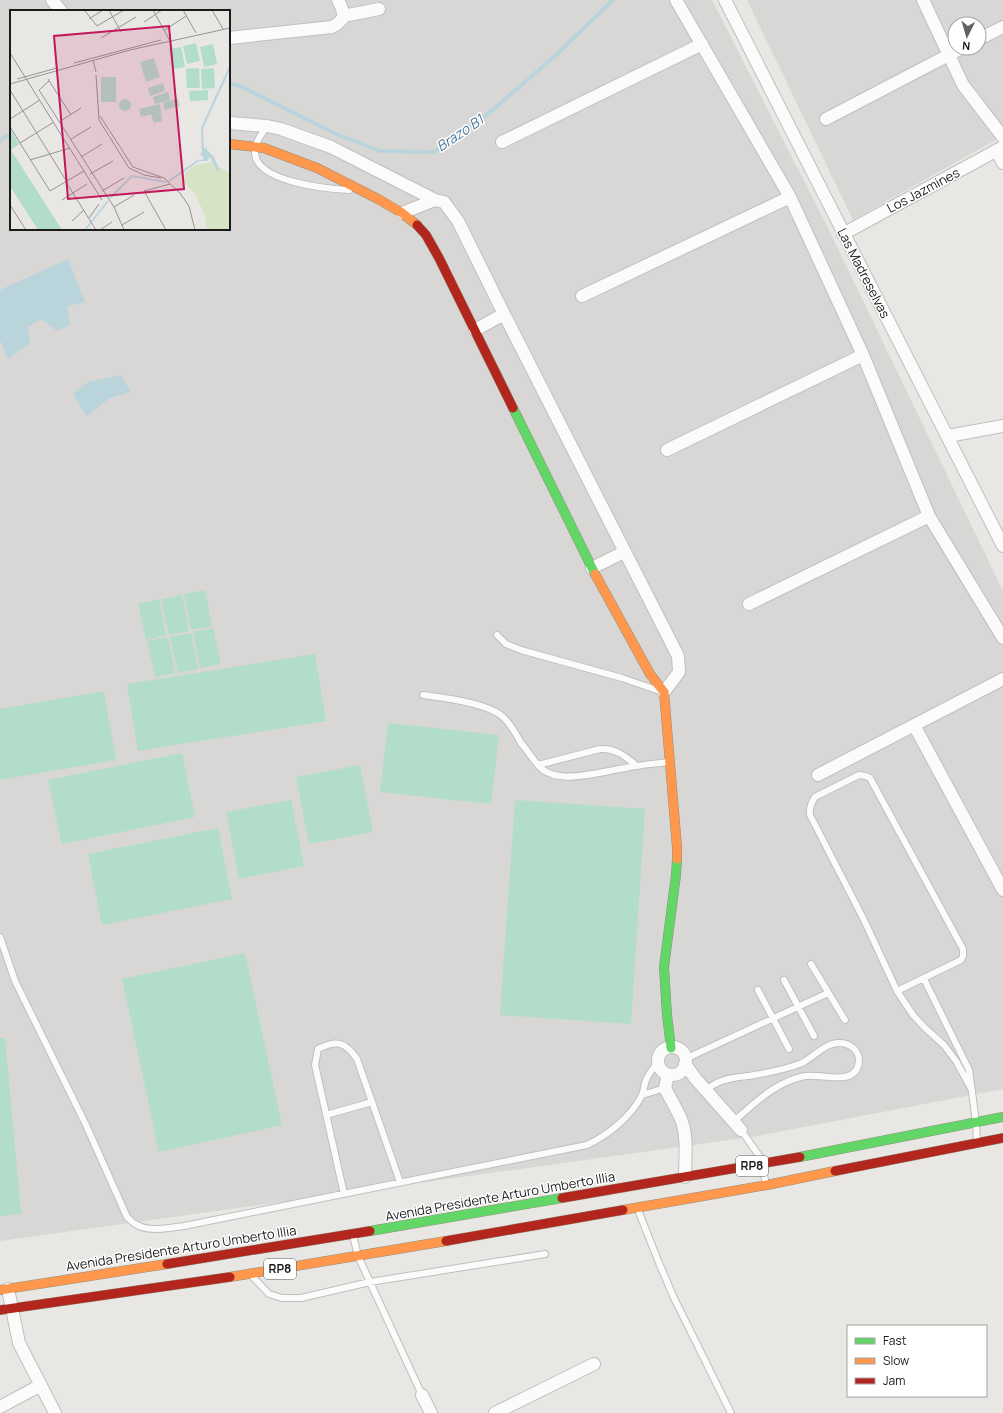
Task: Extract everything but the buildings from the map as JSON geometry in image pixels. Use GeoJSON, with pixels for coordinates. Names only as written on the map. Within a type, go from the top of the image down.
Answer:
{"type":"FeatureCollection","features":[{"type":"Feature","properties":{"kind":"main road"},"geometry":{"type":"LineString","coordinates":[[230,144],[264,148],[317,168],[402,213],[416,223],[426,235],[475,330],[592,568],[650,674],[664,692],[677,847],[676,875],[664,967],[671,1048]]}},
{"type":"Feature","properties":{"kind":"main road","name":"Avenida Presidente Arturo Umberto Illia"},"geometry":{"type":"LineString","coordinates":[[4,1289],[353,1234],[762,1164],[1003,1117]]}},
{"type":"Feature","properties":{"kind":"main road","name":"RP8"},"geometry":{"type":"LineString","coordinates":[[5,1309],[249,1274],[767,1186],[1003,1138]]}},
{"type":"Feature","properties":{"kind":"street"},"geometry":{"type":"LineString","coordinates":[[52,0],[60,10]]}},
{"type":"Feature","properties":{"kind":"street"},"geometry":{"type":"LineString","coordinates":[[230,38],[332,27],[341,22],[343,16],[343,10],[338,0]]}},
{"type":"Feature","properties":{"kind":"street"},"geometry":{"type":"LineString","coordinates":[[676,0],[790,197],[863,355],[929,516],[1003,638]]}},
{"type":"Feature","properties":{"kind":"street","name":"Las Madreselvas"},"geometry":{"type":"LineString","coordinates":[[725,0],[1003,546]]}},
{"type":"Feature","properties":{"kind":"street"},"geometry":{"type":"LineString","coordinates":[[923,0],[947,50]]}},
{"type":"Feature","properties":{"kind":"street"},"geometry":{"type":"LineString","coordinates":[[343,16],[379,9]]}},
{"type":"Feature","properties":{"kind":"street"},"geometry":{"type":"LineString","coordinates":[[987,35],[1003,27]]}},
{"type":"Feature","properties":{"kind":"street"},"geometry":{"type":"LineString","coordinates":[[502,142],[702,44]]}},
{"type":"Feature","properties":{"kind":"street"},"geometry":{"type":"LineString","coordinates":[[826,119],[947,55]]}},
{"type":"Feature","properties":{"kind":"street"},"geometry":{"type":"LineString","coordinates":[[950,56],[963,85],[1003,136]]}},
{"type":"Feature","properties":{"kind":"street"},"geometry":{"type":"LineString","coordinates":[[230,123],[267,126],[281,129],[331,147],[435,200],[444,202],[458,220],[624,552],[678,656],[680,672],[664,692]]}},
{"type":"Feature","properties":{"kind":"street"},"geometry":{"type":"LineString","coordinates":[[1000,149],[1003,163]]}},
{"type":"Feature","properties":{"kind":"street","name":"Los Jazmines"},"geometry":{"type":"LineString","coordinates":[[843,234],[1000,149]]}},
{"type":"Feature","properties":{"kind":"street"},"geometry":{"type":"LineString","coordinates":[[582,296],[790,197]]}},
{"type":"Feature","properties":{"kind":"street"},"geometry":{"type":"LineString","coordinates":[[402,213],[435,200]]}},
{"type":"Feature","properties":{"kind":"street"},"geometry":{"type":"LineString","coordinates":[[475,330],[504,314]]}},
{"type":"Feature","properties":{"kind":"street"},"geometry":{"type":"LineString","coordinates":[[667,450],[863,355]]}},
{"type":"Feature","properties":{"kind":"street"},"geometry":{"type":"LineString","coordinates":[[948,436],[1003,426]]}},
{"type":"Feature","properties":{"kind":"street"},"geometry":{"type":"LineString","coordinates":[[749,604],[929,516]]}},
{"type":"Feature","properties":{"kind":"street"},"geometry":{"type":"LineString","coordinates":[[592,568],[624,552]]}},
{"type":"Feature","properties":{"kind":"street"},"geometry":{"type":"LineString","coordinates":[[818,775],[1003,679]]}},
{"type":"Feature","properties":{"kind":"street"},"geometry":{"type":"LineString","coordinates":[[914,725],[1003,890]]}},
{"type":"Feature","properties":{"kind":"street"},"geometry":{"type":"LineString","coordinates":[[685,1062],[683,1068],[677,1074],[668,1074],[661,1070],[658,1063],[660,1054],[666,1049],[675,1048],[682,1052],[685,1062],[695,1078],[738,1126]]}},
{"type":"Feature","properties":{"kind":"street"},"geometry":{"type":"LineString","coordinates":[[668,1074],[665,1088],[683,1127],[685,1177]]}},
{"type":"Feature","properties":{"kind":"street"},"geometry":{"type":"LineString","coordinates":[[4,1289],[5,1309],[19,1343],[55,1413]]}},
{"type":"Feature","properties":{"kind":"street"},"geometry":{"type":"LineString","coordinates":[[495,1413],[594,1364]]}},
{"type":"Feature","properties":{"kind":"street"},"geometry":{"type":"LineString","coordinates":[[0,1407],[41,1385]]}},
{"type":"Feature","properties":{"kind":"street"},"geometry":{"type":"LineString","coordinates":[[422,1395],[431,1413]]}},
{"type":"Feature","properties":{"kind":"lane"},"geometry":{"type":"LineString","coordinates":[[267,126],[255,146],[255,157],[262,167],[272,175],[296,183],[331,189],[362,191]]}},
{"type":"Feature","properties":{"kind":"lane"},"geometry":{"type":"LineString","coordinates":[[497,634],[506,644],[521,650],[622,678],[664,692]]}},
{"type":"Feature","properties":{"kind":"lane"},"geometry":{"type":"LineString","coordinates":[[423,695],[447,698],[494,712],[503,717],[538,765],[545,771],[560,776],[597,773],[669,762]]}},
{"type":"Feature","properties":{"kind":"lane"},"geometry":{"type":"LineString","coordinates":[[538,765],[600,748],[607,748],[624,754],[637,766]]}},
{"type":"Feature","properties":{"kind":"lane"},"geometry":{"type":"LineString","coordinates":[[898,991],[961,960],[963,956],[963,948],[870,778],[859,775],[815,797],[809,810],[810,815],[864,920],[898,991],[913,1016],[944,1045],[956,1061],[972,1090]]}},
{"type":"Feature","properties":{"kind":"lane"},"geometry":{"type":"LineString","coordinates":[[0,937],[15,981],[86,1125],[127,1217],[138,1226],[158,1229],[184,1226],[587,1145],[600,1139],[623,1119],[642,1095],[646,1080],[658,1063]]}},
{"type":"Feature","properties":{"kind":"lane"},"geometry":{"type":"LineString","coordinates":[[811,964],[845,1020]]}},
{"type":"Feature","properties":{"kind":"lane"},"geometry":{"type":"LineString","coordinates":[[924,979],[969,1070],[976,1122],[977,1143]]}},
{"type":"Feature","properties":{"kind":"lane"},"geometry":{"type":"LineString","coordinates":[[784,980],[814,1036]]}},
{"type":"Feature","properties":{"kind":"lane"},"geometry":{"type":"LineString","coordinates":[[758,990],[789,1049]]}},
{"type":"Feature","properties":{"kind":"lane"},"geometry":{"type":"LineString","coordinates":[[685,1062],[773,1018],[828,993]]}},
{"type":"Feature","properties":{"kind":"lane"},"geometry":{"type":"LineString","coordinates":[[344,1194],[315,1065],[318,1049],[329,1044],[339,1043],[350,1049],[357,1059],[400,1182]]}},
{"type":"Feature","properties":{"kind":"lane"},"geometry":{"type":"LineString","coordinates":[[706,1090],[725,1080],[767,1073],[802,1063],[825,1047],[836,1043],[850,1045],[856,1051],[859,1059],[858,1064],[854,1073],[851,1075],[844,1078],[807,1076],[788,1080],[769,1092],[738,1126],[760,1157],[767,1186]]}},
{"type":"Feature","properties":{"kind":"lane"},"geometry":{"type":"LineString","coordinates":[[642,1095],[665,1088]]}},
{"type":"Feature","properties":{"kind":"lane"},"geometry":{"type":"LineString","coordinates":[[326,1115],[372,1102]]}},
{"type":"Feature","properties":{"kind":"lane"},"geometry":{"type":"LineString","coordinates":[[638,1208],[671,1291],[731,1413]]}},
{"type":"Feature","properties":{"kind":"lane"},"geometry":{"type":"LineString","coordinates":[[353,1234],[358,1256],[422,1395]]}},
{"type":"Feature","properties":{"kind":"lane"},"geometry":{"type":"LineString","coordinates":[[249,1274],[269,1294],[282,1298],[302,1298],[370,1282],[545,1254]]}},
{"type":"Feature","properties":{"kind":"shaded area"},"geometry":{"type":"Polygon","coordinates":[[[0,0],[712,0],[828,228],[1003,591],[1003,1089],[751,1137],[0,1241],[0,0]]]}},
{"type":"Feature","properties":{"kind":"shaded area"},"geometry":{"type":"Polygon","coordinates":[[[747,0],[1003,0],[1003,136],[853,220],[747,0]]]}},
{"type":"Feature","properties":{"kind":"green space"},"geometry":{"type":"Polygon","coordinates":[[[205,590],[212,626],[191,630],[184,594],[205,590]]]}},
{"type":"Feature","properties":{"kind":"green space"},"geometry":{"type":"Polygon","coordinates":[[[182,595],[189,631],[169,635],[161,599],[182,595]]]}},
{"type":"Feature","properties":{"kind":"green space"},"geometry":{"type":"Polygon","coordinates":[[[159,599],[166,635],[146,640],[138,604],[159,599]]]}},
{"type":"Feature","properties":{"kind":"green space"},"geometry":{"type":"Polygon","coordinates":[[[213,628],[221,664],[200,668],[193,632],[213,628]]]}},
{"type":"Feature","properties":{"kind":"green space"},"geometry":{"type":"Polygon","coordinates":[[[191,633],[198,669],[178,673],[170,637],[191,633]]]}},
{"type":"Feature","properties":{"kind":"green space"},"geometry":{"type":"Polygon","coordinates":[[[168,637],[175,673],[155,677],[147,641],[168,637]]]}},
{"type":"Feature","properties":{"kind":"green space"},"geometry":{"type":"Polygon","coordinates":[[[315,654],[326,721],[138,751],[127,684],[315,654]]]}},
{"type":"Feature","properties":{"kind":"green space"},"geometry":{"type":"Polygon","coordinates":[[[104,691],[116,760],[0,780],[0,709],[104,691]]]}},
{"type":"Feature","properties":{"kind":"green space"},"geometry":{"type":"Polygon","coordinates":[[[388,723],[499,735],[491,804],[380,792],[388,723]]]}},
{"type":"Feature","properties":{"kind":"green space"},"geometry":{"type":"Polygon","coordinates":[[[182,753],[195,817],[62,844],[48,780],[182,753]]]}},
{"type":"Feature","properties":{"kind":"green space"},"geometry":{"type":"Polygon","coordinates":[[[360,765],[373,832],[309,844],[296,777],[360,765]]]}},
{"type":"Feature","properties":{"kind":"green space"},"geometry":{"type":"Polygon","coordinates":[[[291,800],[304,866],[239,879],[226,812],[291,800]]]}},
{"type":"Feature","properties":{"kind":"green space"},"geometry":{"type":"Polygon","coordinates":[[[515,800],[645,809],[631,1024],[500,1015],[515,800]]]}},
{"type":"Feature","properties":{"kind":"green space"},"geometry":{"type":"Polygon","coordinates":[[[218,828],[232,899],[102,925],[88,854],[218,828]]]}},
{"type":"Feature","properties":{"kind":"green space"},"geometry":{"type":"Polygon","coordinates":[[[245,953],[282,1125],[159,1152],[122,979],[245,953]]]}},
{"type":"Feature","properties":{"kind":"green space"},"geometry":{"type":"Polygon","coordinates":[[[0,1038],[5,1038],[21,1214],[0,1216],[0,1038]]]}},
{"type":"Feature","properties":{"kind":"water"},"geometry":{"type":"Polygon","coordinates":[[[68,259],[85,302],[67,306],[70,325],[57,331],[41,319],[28,327],[30,343],[8,359],[0,340],[0,290],[68,259]]]}},
{"type":"Feature","properties":{"kind":"water"},"geometry":{"type":"Polygon","coordinates":[[[120,375],[131,392],[110,398],[86,416],[73,394],[88,382],[120,375]]]}},
{"type":"Feature","properties":{"kind":"waterway","name":"Brazo B1"},"geometry":{"type":"LineString","coordinates":[[230,83],[240,86],[334,133],[380,151],[434,152],[488,114],[557,54],[613,0]]}},
{"type":"Feature","properties":{"kind":"waterway","name":"Brazo B1"},"geometry":{"type":"LineString","coordinates":[[0,140],[10,135]]}},
{"type":"Feature","properties":{"kind":"traffic: fast"},"geometry":{"type":"LineString","coordinates":[[513,408],[595,574]]}},
{"type":"Feature","properties":{"kind":"traffic: fast"},"geometry":{"type":"LineString","coordinates":[[671,1048],[664,967],[677,859]]}},
{"type":"Feature","properties":{"kind":"traffic: fast"},"geometry":{"type":"LineString","coordinates":[[800,1157],[1003,1117]]}},
{"type":"Feature","properties":{"kind":"traffic: fast"},"geometry":{"type":"LineString","coordinates":[[370,1231],[562,1198]]}},
{"type":"Feature","properties":{"kind":"traffic: slow"},"geometry":{"type":"LineString","coordinates":[[230,144],[264,148],[317,168],[378,199],[402,213],[417,225]]}},
{"type":"Feature","properties":{"kind":"traffic: slow"},"geometry":{"type":"LineString","coordinates":[[595,574],[650,674],[664,692],[677,859]]}},
{"type":"Feature","properties":{"kind":"traffic: slow"},"geometry":{"type":"LineString","coordinates":[[623,1210],[767,1185],[835,1171]]}},
{"type":"Feature","properties":{"kind":"traffic: slow"},"geometry":{"type":"LineString","coordinates":[[230,1277],[446,1241]]}},
{"type":"Feature","properties":{"kind":"traffic: slow"},"geometry":{"type":"LineString","coordinates":[[0,1290],[167,1264]]}},
{"type":"Feature","properties":{"kind":"traffic: jam"},"geometry":{"type":"LineString","coordinates":[[417,225],[426,235],[439,258],[513,408]]}},
{"type":"Feature","properties":{"kind":"traffic: jam"},"geometry":{"type":"LineString","coordinates":[[835,1171],[1003,1138]]}},
{"type":"Feature","properties":{"kind":"traffic: jam"},"geometry":{"type":"LineString","coordinates":[[562,1198],[800,1157]]}},
{"type":"Feature","properties":{"kind":"traffic: jam"},"geometry":{"type":"LineString","coordinates":[[446,1241],[623,1210]]}},
{"type":"Feature","properties":{"kind":"traffic: jam"},"geometry":{"type":"LineString","coordinates":[[167,1264],[370,1231]]}},
{"type":"Feature","properties":{"kind":"traffic: jam"},"geometry":{"type":"LineString","coordinates":[[0,1310],[230,1277]]}}]}
